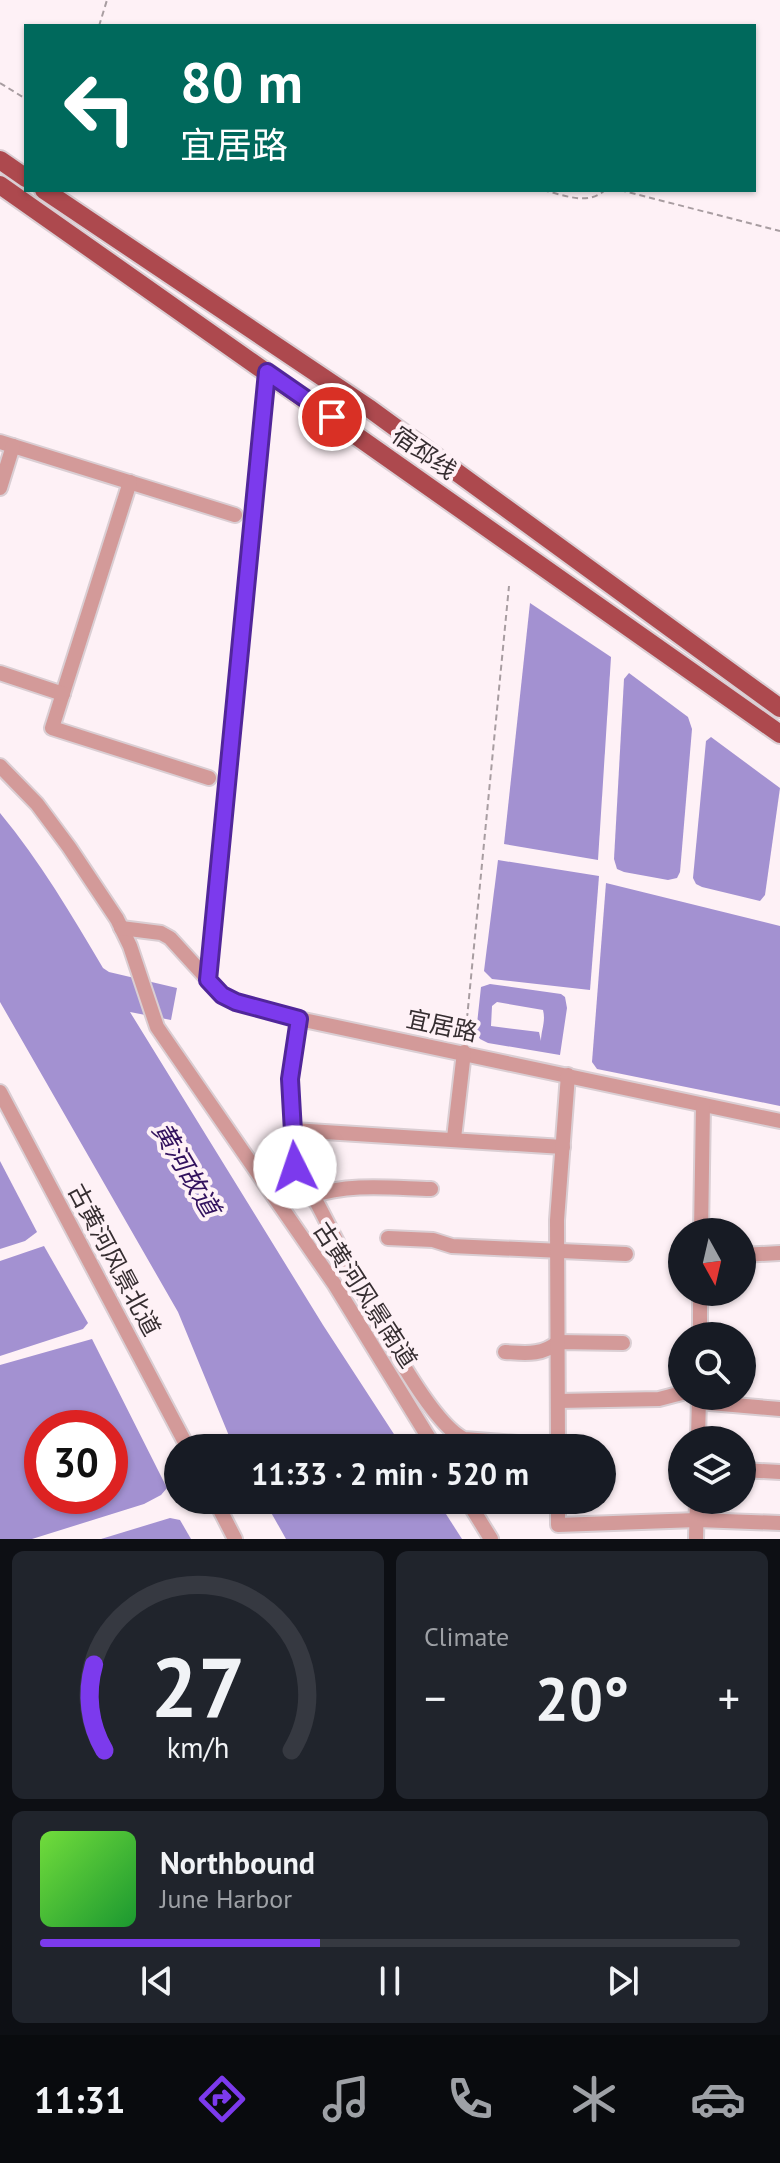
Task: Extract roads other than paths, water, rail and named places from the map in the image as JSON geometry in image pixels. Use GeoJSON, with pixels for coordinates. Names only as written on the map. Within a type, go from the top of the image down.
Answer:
{"type":"FeatureCollection","features":[{"type":"Feature","properties":{"kind":"main road"},"geometry":{"type":"LineString","coordinates":[[0,160],[24,177]]}},
{"type":"Feature","properties":{"kind":"main road","name":"宿邳线"},"geometry":{"type":"LineString","coordinates":[[0,185],[780,734]]}},
{"type":"Feature","properties":{"kind":"main road","name":"宿邳线"},"geometry":{"type":"LineString","coordinates":[[47,192],[370,409],[780,708]]}},
{"type":"Feature","properties":{"kind":"street"},"geometry":{"type":"LineString","coordinates":[[208,980],[267,372]]}},
{"type":"Feature","properties":{"kind":"street"},"geometry":{"type":"LineString","coordinates":[[0,488],[7,444],[235,515]]}},
{"type":"Feature","properties":{"kind":"street"},"geometry":{"type":"LineString","coordinates":[[130,482],[52,728],[209,778]]}},
{"type":"Feature","properties":{"kind":"street"},"geometry":{"type":"LineString","coordinates":[[0,673],[63,694]]}},
{"type":"Feature","properties":{"kind":"street","name":"古黄河风景南道"},"geometry":{"type":"LineString","coordinates":[[0,766],[45,815],[69,847],[121,928],[157,1027],[335,1285],[426,1434]]}},
{"type":"Feature","properties":{"kind":"street","name":"宜居路"},"geometry":{"type":"LineString","coordinates":[[121,928],[161,933],[170,938],[222,995],[236,1002],[299,1019],[780,1121]]}},
{"type":"Feature","properties":{"kind":"street"},"geometry":{"type":"LineString","coordinates":[[299,1019],[290,1079],[295,1167],[303,1187],[317,1203],[411,1379],[453,1434]]}},
{"type":"Feature","properties":{"kind":"street"},"geometry":{"type":"LineString","coordinates":[[454,1138],[464,1052]]}},
{"type":"Feature","properties":{"kind":"street"},"geometry":{"type":"LineString","coordinates":[[558,1434],[558,1251],[568,1075]]}},
{"type":"Feature","properties":{"kind":"street","name":"古黄河风景北道"},"geometry":{"type":"LineString","coordinates":[[0,1092],[181,1434]]}},
{"type":"Feature","properties":{"kind":"street"},"geometry":{"type":"LineString","coordinates":[[701,1218],[703,1105]]}},
{"type":"Feature","properties":{"kind":"street"},"geometry":{"type":"LineString","coordinates":[[293,1130],[563,1147]]}},
{"type":"Feature","properties":{"kind":"street"},"geometry":{"type":"LineString","coordinates":[[311,1196],[330,1190],[366,1186],[431,1189]]}},
{"type":"Feature","properties":{"kind":"street"},"geometry":{"type":"LineString","coordinates":[[388,1238],[433,1240],[452,1246],[626,1254]]}},
{"type":"Feature","properties":{"kind":"street"},"geometry":{"type":"LineString","coordinates":[[756,1254],[780,1253]]}},
{"type":"Feature","properties":{"kind":"street"},"geometry":{"type":"LineString","coordinates":[[505,1352],[534,1353],[549,1350],[558,1342],[623,1343]]}},
{"type":"Feature","properties":{"kind":"street"},"geometry":{"type":"LineString","coordinates":[[558,1401],[668,1397]]}},
{"type":"Feature","properties":{"kind":"street"},"geometry":{"type":"LineString","coordinates":[[756,1406],[780,1409]]}},
{"type":"Feature","properties":{"kind":"street"},"geometry":{"type":"LineString","coordinates":[[756,1471],[780,1472]]}},
{"type":"Feature","properties":{"kind":"street"},"geometry":{"type":"LineString","coordinates":[[222,1514],[235,1539]]}},
{"type":"Feature","properties":{"kind":"street"},"geometry":{"type":"LineString","coordinates":[[476,1514],[491,1539]]}},
{"type":"Feature","properties":{"kind":"street"},"geometry":{"type":"LineString","coordinates":[[558,1514],[558,1525],[697,1520],[780,1523]]}},
{"type":"Feature","properties":{"kind":"street"},"geometry":{"type":"LineString","coordinates":[[696,1539],[697,1514]]}},
{"type":"Feature","properties":{"kind":"water"},"geometry":{"type":"Polygon","coordinates":[[[530,603],[611,657],[598,860],[504,844],[530,603]]]}},
{"type":"Feature","properties":{"kind":"water"},"geometry":{"type":"Polygon","coordinates":[[[629,673],[688,717],[692,729],[680,872],[677,878],[668,880],[624,872],[617,869],[614,859],[624,679],[629,673]]]}},
{"type":"Feature","properties":{"kind":"water"},"geometry":{"type":"Polygon","coordinates":[[[711,737],[780,788],[765,895],[760,901],[702,887],[693,878],[706,741],[711,737]]]}},
{"type":"Feature","properties":{"kind":"water","name":"黄河故道"},"geometry":{"type":"Polygon","coordinates":[[[0,813],[42,869],[103,968],[177,988],[171,1020],[130,1012],[394,1434],[228,1434],[178,1312],[0,1002],[0,813]]]}},
{"type":"Feature","properties":{"kind":"water"},"geometry":{"type":"Polygon","coordinates":[[[498,860],[599,876],[590,990],[492,979],[484,971],[498,860]]]}},
{"type":"Feature","properties":{"kind":"water"},"geometry":{"type":"Polygon","coordinates":[[[606,883],[780,926],[780,1106],[597,1069],[592,1062],[606,883]]]}},
{"type":"Feature","properties":{"kind":"water"},"geometry":{"type":"Polygon","coordinates":[[[490,984],[565,997],[567,1008],[560,1055],[480,1039],[476,1033],[481,987],[490,984]],[[497,1002],[492,1006],[491,1026],[539,1032],[541,1041],[543,1010],[497,1002]]]}},
{"type":"Feature","properties":{"kind":"water"},"geometry":{"type":"Polygon","coordinates":[[[0,1161],[37,1232],[25,1241],[0,1249],[0,1161]]]}},
{"type":"Feature","properties":{"kind":"water"},"geometry":{"type":"Polygon","coordinates":[[[44,1246],[88,1323],[83,1329],[0,1356],[0,1261],[44,1246]]]}},
{"type":"Feature","properties":{"kind":"water"},"geometry":{"type":"Polygon","coordinates":[[[92,1339],[128,1410],[24,1410],[24,1514],[112,1514],[32,1539],[0,1539],[0,1365],[92,1339]]]}},
{"type":"Feature","properties":{"kind":"water"},"geometry":{"type":"Polygon","coordinates":[[[128,1411],[164,1482],[161,1495],[128,1509],[128,1411]]]}},
{"type":"Feature","properties":{"kind":"water"},"geometry":{"type":"Polygon","coordinates":[[[272,1514],[446,1514],[462,1539],[286,1539],[272,1514]]]}},
{"type":"Feature","properties":{"kind":"water"},"geometry":{"type":"Polygon","coordinates":[[[170,1518],[180,1520],[191,1539],[101,1539],[170,1518]]]}}]}
